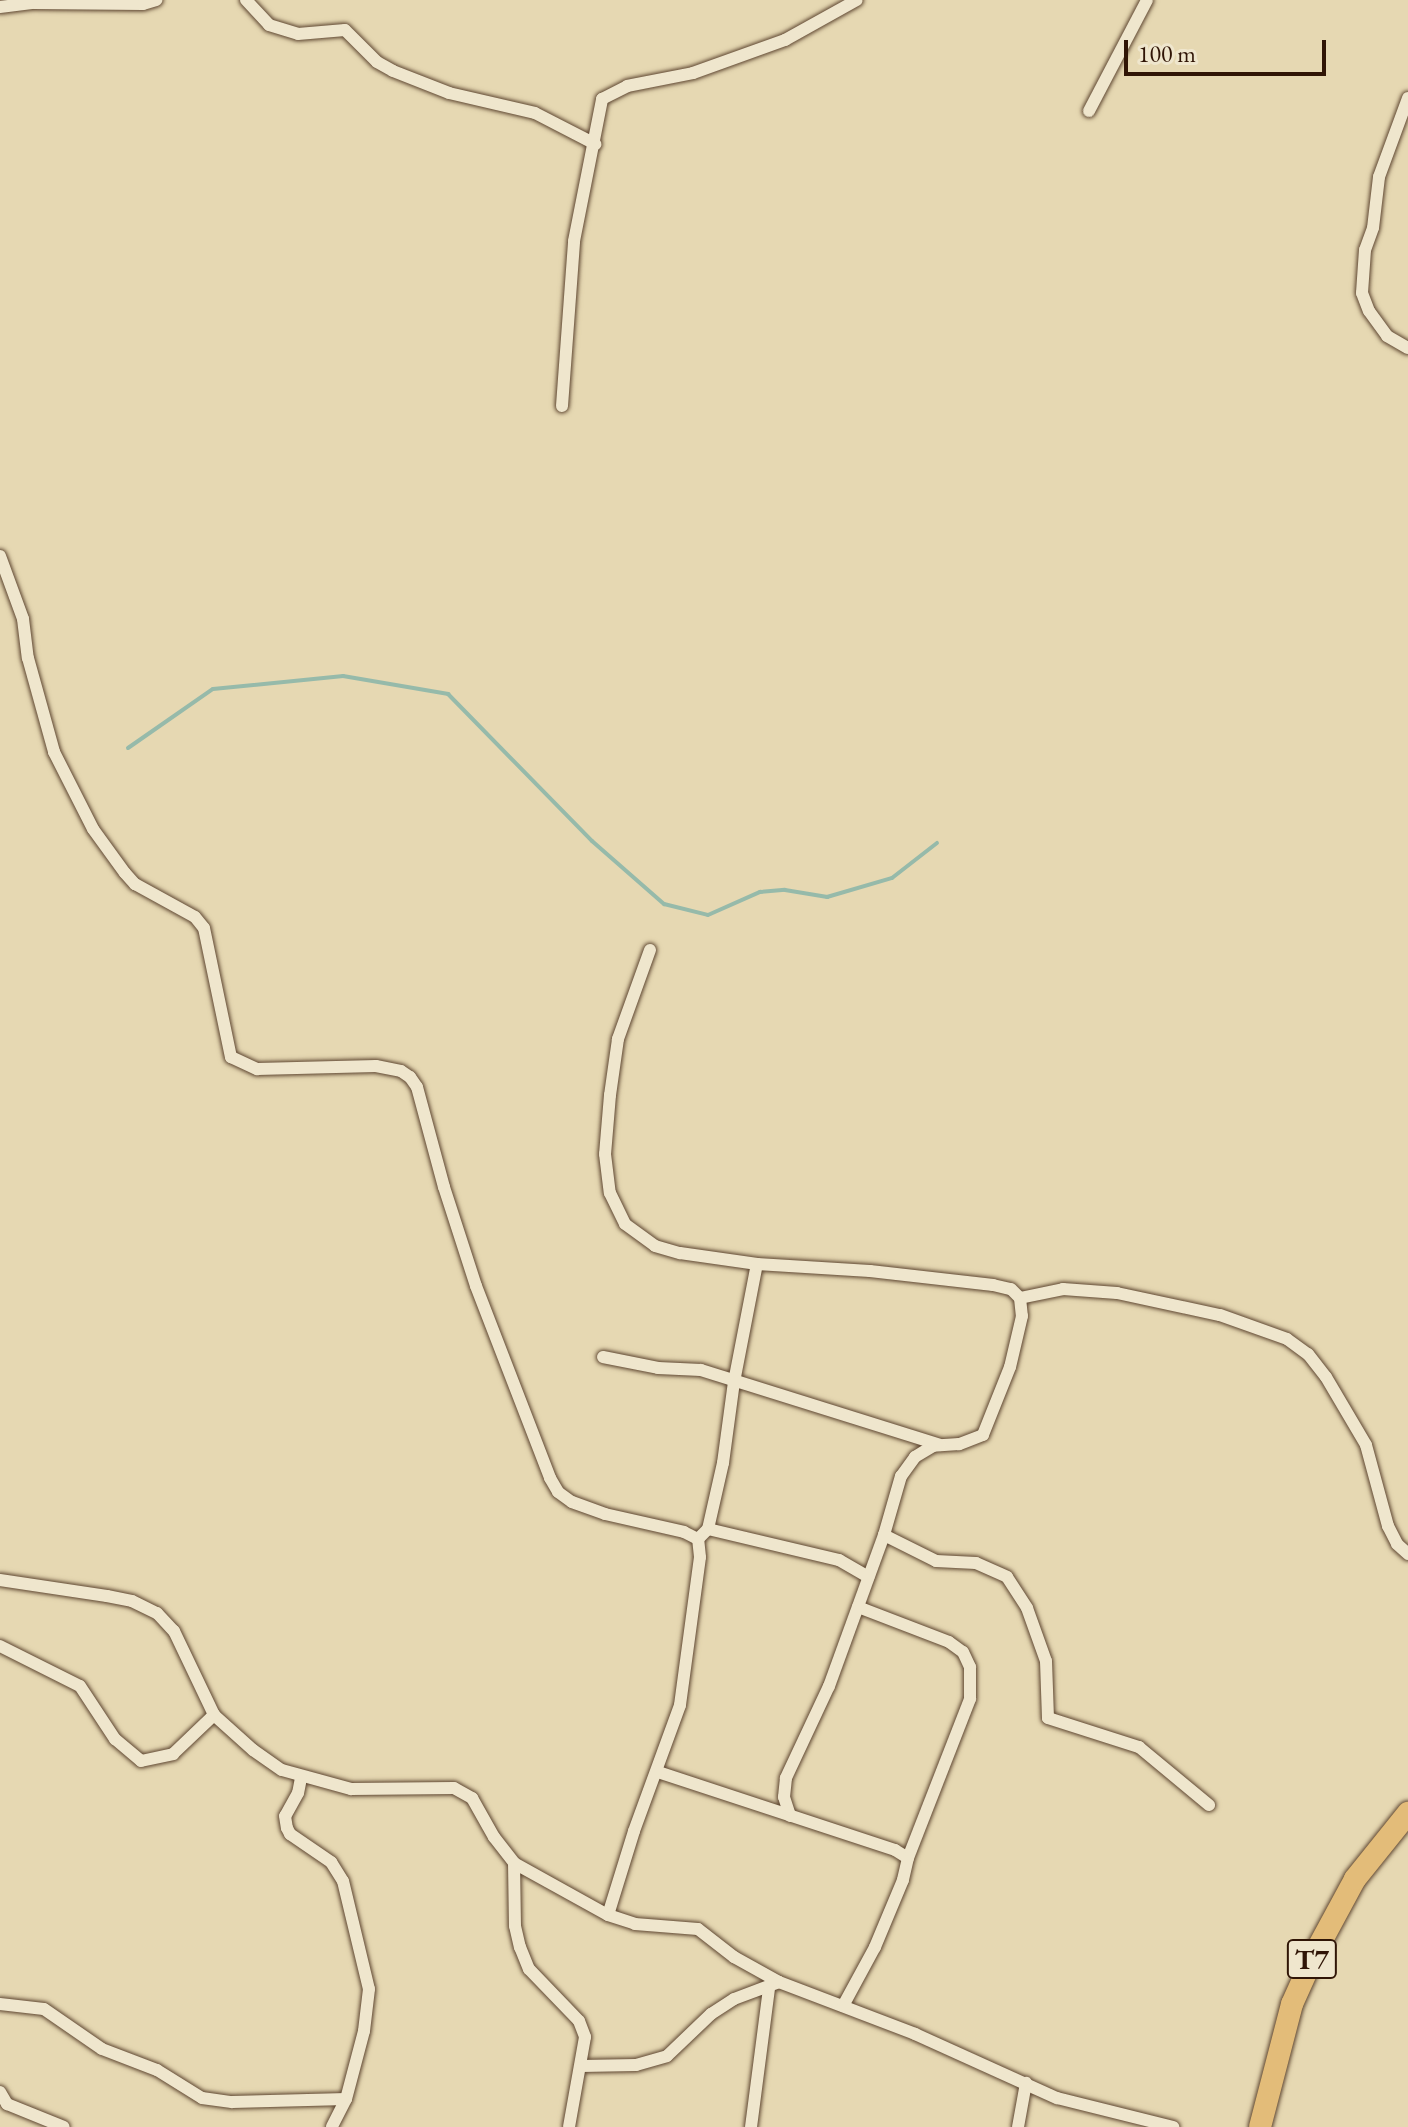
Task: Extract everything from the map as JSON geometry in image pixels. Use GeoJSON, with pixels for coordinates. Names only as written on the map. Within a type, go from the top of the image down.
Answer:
{"type":"FeatureCollection","features":[{"type":"Feature","properties":{"kind":"highway","name":"T7"},"geometry":{"type":"LineString","coordinates":[[1260,2127],[1292,2004],[1315,1953],[1355,1879],[1408,1813]]}},
{"type":"Feature","properties":{"kind":"street"},"geometry":{"type":"LineString","coordinates":[[0,7],[34,3],[143,4],[156,0]]}},
{"type":"Feature","properties":{"kind":"street"},"geometry":{"type":"LineString","coordinates":[[246,0],[269,25],[298,34],[345,30],[377,62],[393,71],[449,93],[535,113],[595,144]]}},
{"type":"Feature","properties":{"kind":"street"},"geometry":{"type":"LineString","coordinates":[[562,406],[574,241],[602,99],[612,91],[653,79],[693,73],[785,40],[857,0]]}},
{"type":"Feature","properties":{"kind":"street"},"geometry":{"type":"LineString","coordinates":[[1089,111],[1147,0]]}},
{"type":"Feature","properties":{"kind":"street"},"geometry":{"type":"LineString","coordinates":[[1408,98],[1379,177],[1373,228],[1365,250],[1362,293],[1369,311],[1387,336],[1408,348]]}},
{"type":"Feature","properties":{"kind":"street"},"geometry":{"type":"LineString","coordinates":[[0,556],[23,619],[28,658],[54,752],[93,829],[125,873],[135,884],[195,917],[204,928],[231,1057],[257,1069],[376,1066],[401,1071],[410,1077],[417,1087],[444,1187],[476,1286],[558,1492],[572,1502],[605,1514],[684,1532],[698,1539]]}},
{"type":"Feature","properties":{"kind":"street"},"geometry":{"type":"LineString","coordinates":[[603,1357],[658,1368],[701,1370],[940,1445],[959,1444],[983,1435],[991,1421],[1010,1367],[1022,1316],[1020,1298],[1011,1289],[870,1271],[757,1264],[680,1253],[655,1246],[625,1224],[610,1193],[605,1154],[618,1039],[650,950]]}},
{"type":"Feature","properties":{"kind":"street"},"geometry":{"type":"LineString","coordinates":[[698,1539],[708,1529],[723,1463],[734,1382],[757,1264]]}},
{"type":"Feature","properties":{"kind":"street"},"geometry":{"type":"LineString","coordinates":[[1020,1298],[1063,1289],[1117,1293],[1220,1315],[1287,1339],[1308,1354],[1326,1377],[1366,1445],[1388,1526],[1397,1544],[1408,1554]]}},
{"type":"Feature","properties":{"kind":"street"},"geometry":{"type":"LineString","coordinates":[[790,1816],[784,1797],[786,1778],[829,1686],[884,1535],[901,1476],[915,1457],[940,1445]]}},
{"type":"Feature","properties":{"kind":"street"},"geometry":{"type":"LineString","coordinates":[[708,1529],[839,1560],[868,1577]]}},
{"type":"Feature","properties":{"kind":"street"},"geometry":{"type":"LineString","coordinates":[[884,1535],[936,1561],[976,1563],[1007,1577],[1027,1608],[1046,1661],[1048,1718],[1139,1747],[1209,1805]]}},
{"type":"Feature","properties":{"kind":"street"},"geometry":{"type":"LineString","coordinates":[[608,1915],[684,1689],[700,1557],[698,1539]]}},
{"type":"Feature","properties":{"kind":"street"},"geometry":{"type":"LineString","coordinates":[[0,1580],[132,1601],[157,1613],[174,1631],[214,1715],[253,1750],[301,1778],[372,1791],[454,1788],[472,1798],[494,1837],[514,1863],[608,1915],[635,1924],[698,1929],[774,1985],[843,2006],[1080,2106],[1173,2127]]}},
{"type":"Feature","properties":{"kind":"street"},"geometry":{"type":"LineString","coordinates":[[843,2006],[892,1907],[970,1699],[970,1667],[963,1652],[949,1642],[858,1607]]}},
{"type":"Feature","properties":{"kind":"street"},"geometry":{"type":"LineString","coordinates":[[0,1646],[80,1686],[115,1739],[141,1761],[173,1754],[214,1715]]}},
{"type":"Feature","properties":{"kind":"street"},"geometry":{"type":"LineString","coordinates":[[658,1772],[895,1850],[908,1858]]}},
{"type":"Feature","properties":{"kind":"street"},"geometry":{"type":"LineString","coordinates":[[301,1778],[298,1793],[285,1816],[287,1828],[290,1834],[331,1862],[343,1881],[369,1989],[364,2031],[346,2099],[332,2127]]}},
{"type":"Feature","properties":{"kind":"street"},"geometry":{"type":"LineString","coordinates":[[514,1863],[514,1915],[520,1947],[529,1969],[579,2021],[585,2037],[569,2127]]}},
{"type":"Feature","properties":{"kind":"street"},"geometry":{"type":"LineString","coordinates":[[581,2066],[636,2065],[667,2056],[711,2014],[734,1999],[774,1985]]}},
{"type":"Feature","properties":{"kind":"street"},"geometry":{"type":"LineString","coordinates":[[751,2127],[774,1985]]}},
{"type":"Feature","properties":{"kind":"street"},"geometry":{"type":"LineString","coordinates":[[0,2004],[44,2009],[102,2049],[157,2070],[202,2098],[232,2102],[346,2099]]}},
{"type":"Feature","properties":{"kind":"street"},"geometry":{"type":"LineString","coordinates":[[1018,2127],[1026,2083]]}},
{"type":"Feature","properties":{"kind":"street"},"geometry":{"type":"LineString","coordinates":[[0,2092],[7,2104],[64,2127]]}},
{"type":"Feature","properties":{"kind":"waterway"},"geometry":{"type":"LineString","coordinates":[[128,748],[213,689],[343,676],[448,694],[592,841],[664,904],[708,915],[760,892],[785,890],[827,897],[892,878],[937,843]]}}]}
